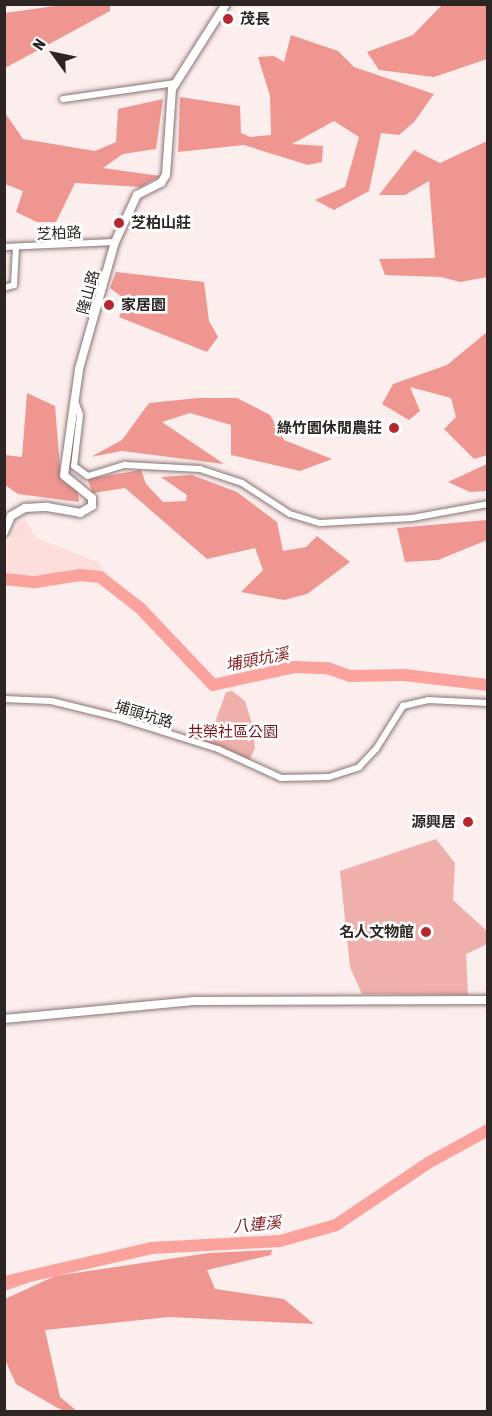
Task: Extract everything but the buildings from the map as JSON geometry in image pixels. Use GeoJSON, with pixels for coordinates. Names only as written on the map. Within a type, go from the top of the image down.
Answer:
{"type":"FeatureCollection","features":[{"type":"Feature","properties":{"kind":"street","name":"隆山路"},"geometry":{"type":"LineString","coordinates":[[4,532],[11,516],[25,508],[47,507],[80,513],[92,506],[92,498],[64,475],[79,369],[115,242],[137,195],[161,183],[166,175],[172,89],[226,4]]}},
{"type":"Feature","properties":{"kind":"street"},"geometry":{"type":"LineString","coordinates":[[63,99],[176,83]]}},
{"type":"Feature","properties":{"kind":"street","name":"芝柏路"},"geometry":{"type":"LineString","coordinates":[[4,247],[115,242]]}},
{"type":"Feature","properties":{"kind":"street"},"geometry":{"type":"LineString","coordinates":[[4,288],[14,285],[16,248]]}},
{"type":"Feature","properties":{"kind":"street"},"geometry":{"type":"LineString","coordinates":[[75,401],[80,415],[74,466],[88,476],[125,465],[200,469],[242,483],[290,514],[320,523],[412,518],[488,504]]}},
{"type":"Feature","properties":{"kind":"street","name":"埔頭坑路"},"geometry":{"type":"LineString","coordinates":[[4,699],[51,701],[105,714],[218,749],[281,778],[329,777],[358,767],[376,748],[403,706],[428,700],[488,703]]}},
{"type":"Feature","properties":{"kind":"street"},"geometry":{"type":"LineString","coordinates":[[4,1019],[194,1001],[488,1000]]}},
{"type":"Feature","properties":{"kind":"shaded area"},"geometry":{"type":"Polygon","coordinates":[[[69,4],[110,5],[110,11],[5,68],[5,13],[69,4]]]}},
{"type":"Feature","properties":{"kind":"shaded area"},"geometry":{"type":"Polygon","coordinates":[[[442,5],[487,5],[487,59],[434,77],[379,70],[367,52],[413,35],[442,5]]]}},
{"type":"Feature","properties":{"kind":"shaded area"},"geometry":{"type":"Polygon","coordinates":[[[291,35],[338,51],[354,67],[434,94],[414,122],[399,135],[381,133],[369,191],[334,210],[315,200],[345,187],[359,137],[334,121],[292,144],[323,146],[322,162],[308,165],[244,145],[178,152],[180,97],[240,106],[241,133],[250,137],[271,135],[270,96],[258,57],[274,56],[284,62],[291,35]]]}},
{"type":"Feature","properties":{"kind":"shaded area"},"geometry":{"type":"Polygon","coordinates":[[[163,99],[156,149],[123,154],[103,168],[160,176],[141,187],[75,183],[56,222],[37,222],[16,212],[23,191],[5,184],[5,113],[23,139],[95,151],[116,142],[118,109],[163,99]]]}},
{"type":"Feature","properties":{"kind":"shaded area"},"geometry":{"type":"Polygon","coordinates":[[[487,141],[487,277],[460,282],[441,277],[385,275],[379,259],[435,258],[429,181],[405,195],[379,195],[414,150],[440,163],[487,141]]]}},
{"type":"Feature","properties":{"kind":"shaded area"},"geometry":{"type":"Polygon","coordinates":[[[116,272],[204,282],[209,321],[218,337],[207,352],[119,317],[126,300],[110,288],[116,272]]]}},
{"type":"Feature","properties":{"kind":"shaded area"},"geometry":{"type":"Polygon","coordinates":[[[487,332],[487,455],[474,459],[444,429],[456,417],[451,398],[410,387],[420,411],[409,420],[382,404],[393,384],[447,365],[487,332]]]}},
{"type":"Feature","properties":{"kind":"shaded area"},"geometry":{"type":"Polygon","coordinates":[[[27,393],[55,406],[61,480],[78,492],[79,502],[18,494],[5,485],[5,455],[22,457],[27,393]]]}},
{"type":"Feature","properties":{"kind":"shaded area"},"geometry":{"type":"Polygon","coordinates":[[[198,398],[237,398],[270,415],[284,440],[332,459],[300,471],[231,455],[231,425],[190,413],[162,422],[224,464],[122,451],[91,457],[122,440],[149,403],[198,398]]]}},
{"type":"Feature","properties":{"kind":"shaded area"},"geometry":{"type":"Polygon","coordinates":[[[487,464],[487,491],[470,492],[448,482],[487,464]]]}},
{"type":"Feature","properties":{"kind":"shaded area"},"geometry":{"type":"Polygon","coordinates":[[[141,470],[146,484],[163,502],[186,501],[187,495],[161,477],[192,475],[237,492],[277,522],[283,551],[306,547],[317,536],[350,562],[307,594],[284,600],[241,592],[263,570],[255,548],[207,559],[125,488],[93,493],[87,479],[141,470]]]}},
{"type":"Feature","properties":{"kind":"shaded area"},"geometry":{"type":"Polygon","coordinates":[[[25,520],[36,538],[98,562],[109,577],[85,573],[45,579],[5,577],[5,548],[19,522],[25,520]]]}},
{"type":"Feature","properties":{"kind":"shaded area"},"geometry":{"type":"Polygon","coordinates":[[[487,520],[487,540],[438,560],[405,562],[397,528],[487,520]]]}},
{"type":"Feature","properties":{"kind":"shaded area"},"geometry":{"type":"Polygon","coordinates":[[[272,1250],[271,1255],[207,1270],[215,1289],[284,1299],[314,1324],[169,1317],[45,1330],[60,1397],[77,1411],[63,1411],[16,1384],[5,1360],[5,1299],[55,1276],[209,1253],[272,1250]]]}},
{"type":"Feature","properties":{"kind":"green space","name":"共榮社區公園"},"geometry":{"type":"Polygon","coordinates":[[[232,691],[245,701],[252,724],[255,748],[249,761],[200,740],[216,720],[226,692],[232,691]]]}},
{"type":"Feature","properties":{"kind":"green space"},"geometry":{"type":"Polygon","coordinates":[[[436,839],[455,863],[453,900],[487,931],[487,944],[466,954],[468,995],[362,994],[350,967],[340,871],[436,839]]]}},
{"type":"Feature","properties":{"kind":"green space"},"geometry":{"type":"Polygon","coordinates":[[[27,1271],[28,1283],[5,1291],[5,1277],[27,1271]]]}},
{"type":"Feature","properties":{"kind":"waterway","name":"埔頭坑溪"},"geometry":{"type":"LineString","coordinates":[[4,579],[35,582],[80,575],[100,577],[140,608],[213,685],[294,667],[327,668],[350,676],[405,675],[488,685]]}},
{"type":"Feature","properties":{"kind":"waterway","name":"八連溪"},"geometry":{"type":"LineString","coordinates":[[4,1282],[151,1248],[280,1241],[336,1225],[428,1163],[488,1130]]}},
{"type":"Feature","properties":{"kind":"place","name":"茂長"},"geometry":{"type":"Point","coordinates":[228,19]}},
{"type":"Feature","properties":{"kind":"place","name":"芝柏山莊"},"geometry":{"type":"Point","coordinates":[119,223]}},
{"type":"Feature","properties":{"kind":"place","name":"家居園"},"geometry":{"type":"Point","coordinates":[109,305]}},
{"type":"Feature","properties":{"kind":"place","name":"綠竹園休閒農莊"},"geometry":{"type":"Point","coordinates":[394,428]}},
{"type":"Feature","properties":{"kind":"place","name":"源興居"},"geometry":{"type":"Point","coordinates":[468,822]}},
{"type":"Feature","properties":{"kind":"place","name":"名人文物館"},"geometry":{"type":"Point","coordinates":[426,932]}}]}
